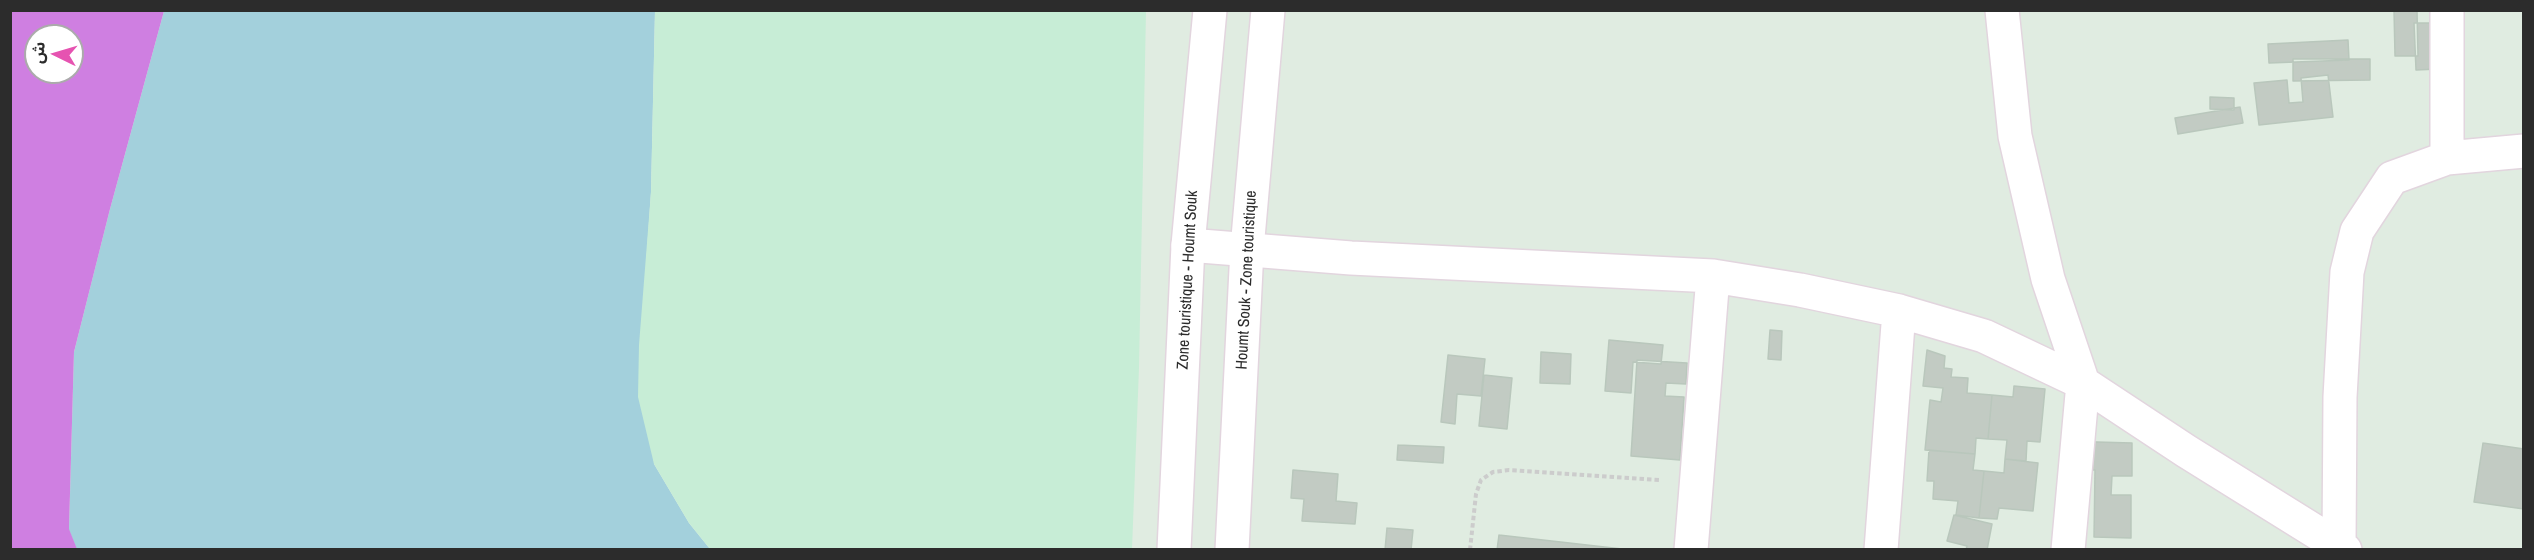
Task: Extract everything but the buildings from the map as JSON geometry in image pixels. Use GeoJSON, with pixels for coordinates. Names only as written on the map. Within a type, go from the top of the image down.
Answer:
{"type":"FeatureCollection","features":[{"type":"Feature","properties":{"kind":"street","name":"Zone touristique - Houmt Souk"},"geometry":{"type":"LineString","coordinates":[[1174,549],[1188,245],[1210,10]]}},
{"type":"Feature","properties":{"kind":"street","name":"Houmt Souk - Zone touristique"},"geometry":{"type":"LineString","coordinates":[[1233,549],[1247,249],[1268,10]]}},
{"type":"Feature","properties":{"kind":"street"},"geometry":{"type":"LineString","coordinates":[[2002,10],[2015,136],[2048,279],[2083,383],[2068,549]]}},
{"type":"Feature","properties":{"kind":"street"},"geometry":{"type":"LineString","coordinates":[[2447,10],[2447,158]]}},
{"type":"Feature","properties":{"kind":"street"},"geometry":{"type":"LineString","coordinates":[[2342,548],[2340,397],[2347,272],[2357,231],[2392,178],[2447,158],[2523,151]]}},
{"type":"Feature","properties":{"kind":"street"},"geometry":{"type":"LineString","coordinates":[[1188,245],[1351,258],[1713,276],[1800,290],[1899,311],[1984,336],[2083,383],[2186,451],[2342,548]]}},
{"type":"Feature","properties":{"kind":"street"},"geometry":{"type":"LineString","coordinates":[[1691,549],[1713,276]]}},
{"type":"Feature","properties":{"kind":"street"},"geometry":{"type":"LineString","coordinates":[[1881,549],[1899,311]]}},
{"type":"Feature","properties":{"kind":"path"},"geometry":{"type":"LineString","coordinates":[[1470,549],[1476,495],[1481,480],[1493,472],[1509,470],[1697,483]]}},
{"type":"Feature","properties":{"kind":"shaded area"},"geometry":{"type":"Polygon","coordinates":[[[10,11],[164,11],[74,352],[69,529],[77,549],[11,549],[10,11]]]}},
{"type":"Feature","properties":{"kind":"shaded area"},"geometry":{"type":"Polygon","coordinates":[[[164,11],[655,11],[651,192],[646,265],[654,464],[689,523],[710,549],[77,550],[69,530],[74,352],[164,11]]]}},
{"type":"Feature","properties":{"kind":"sand"},"geometry":{"type":"Polygon","coordinates":[[[655,11],[1146,11],[1139,368],[1132,549],[710,549],[689,523],[654,464],[638,397],[639,345],[651,192],[655,11]]]}}]}
